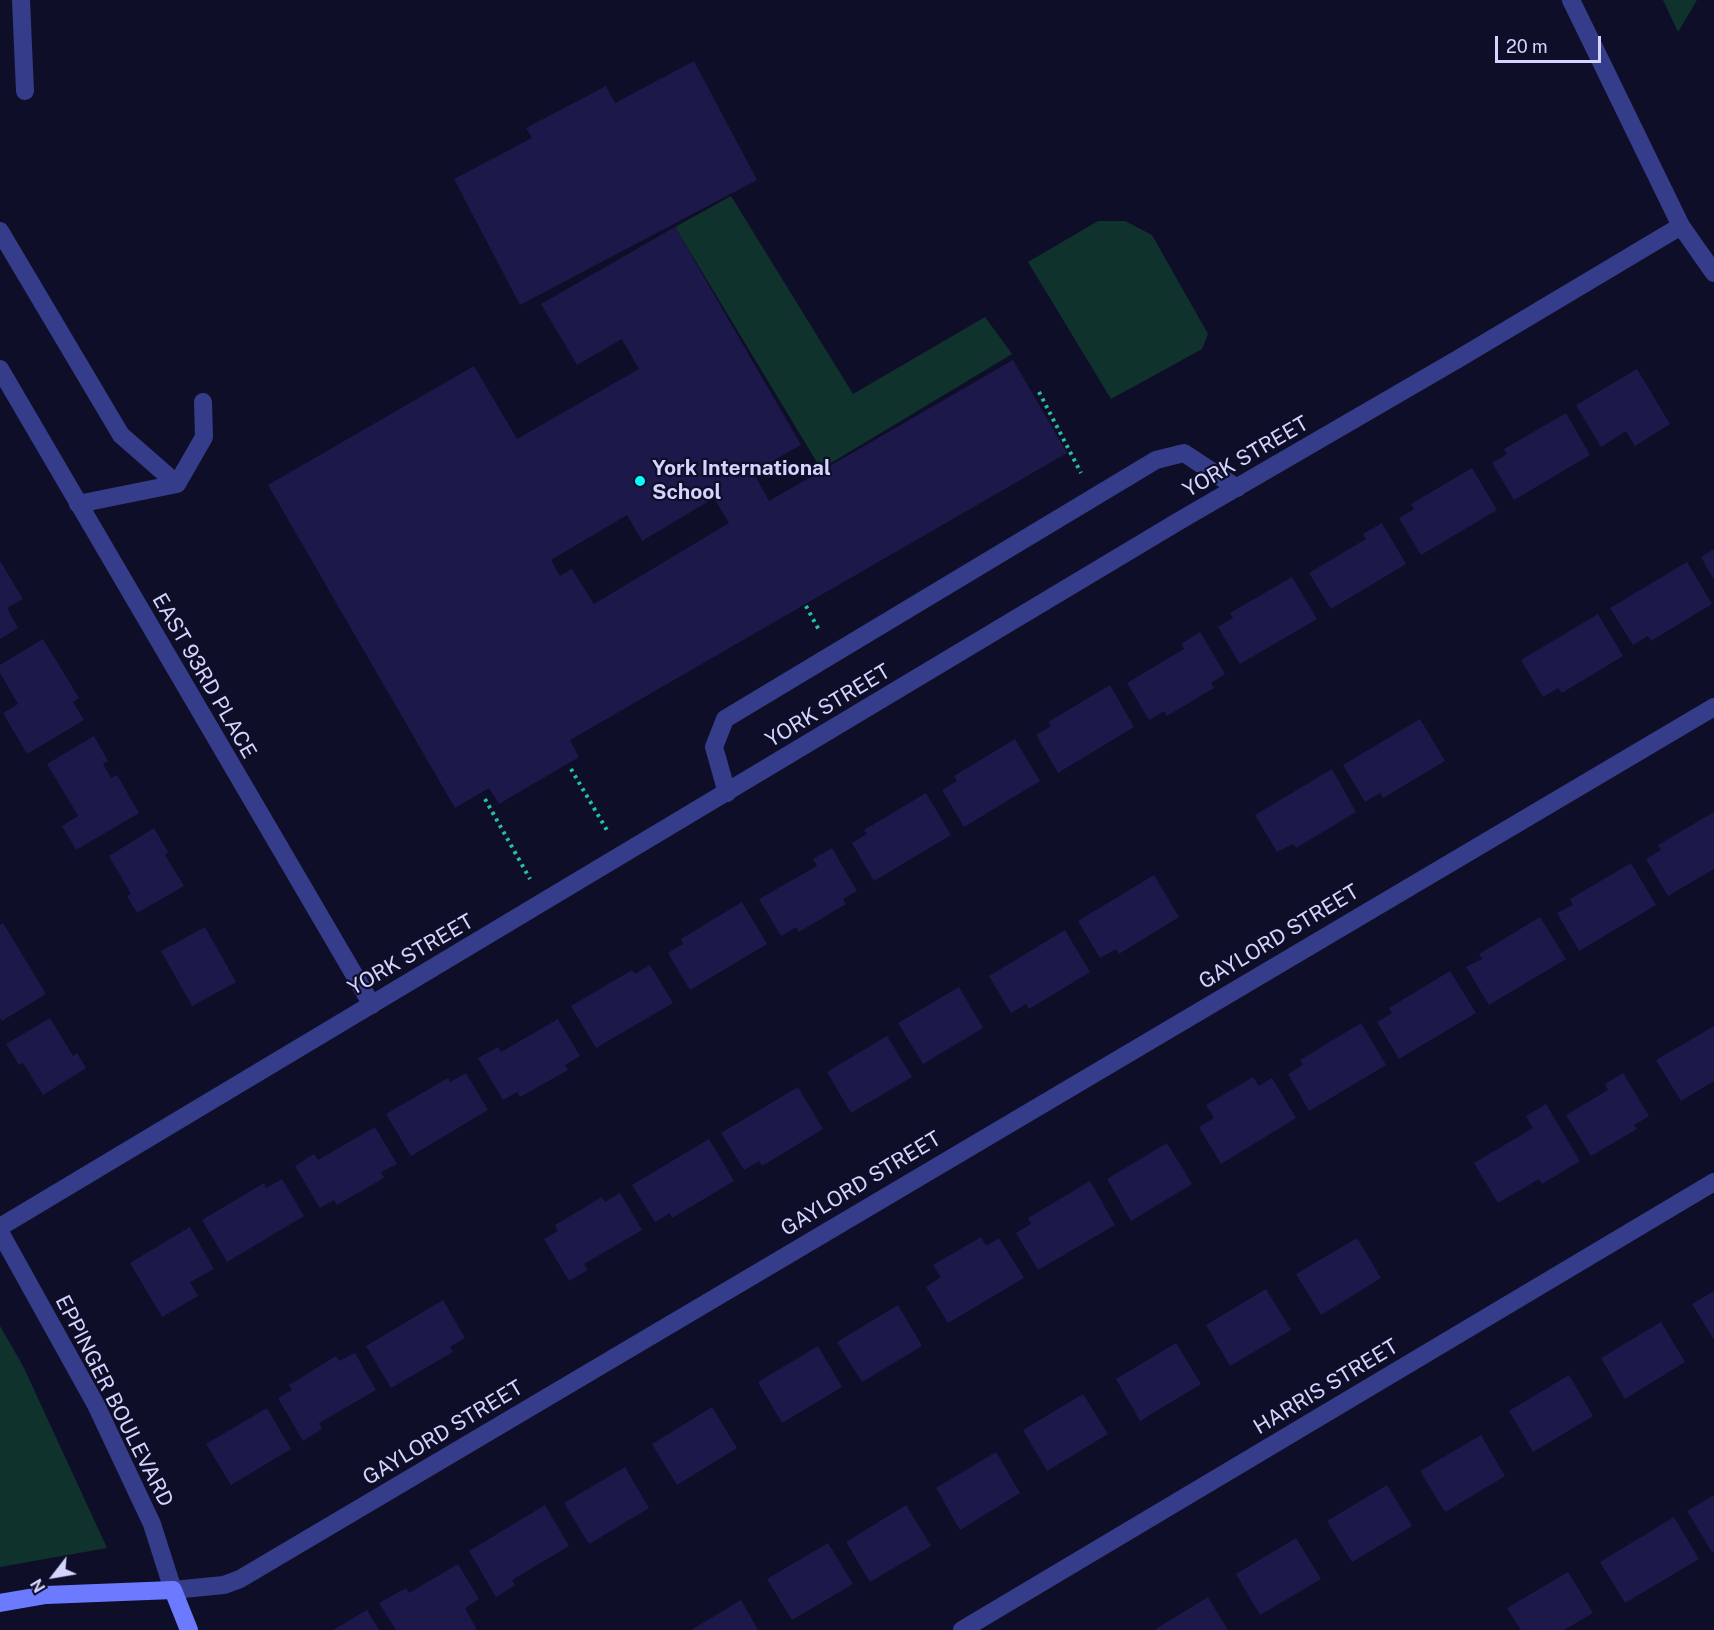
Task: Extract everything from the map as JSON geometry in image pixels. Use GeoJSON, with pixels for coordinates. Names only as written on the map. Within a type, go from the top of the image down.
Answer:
{"type":"FeatureCollection","features":[{"type":"Feature","properties":{"kind":"street"},"geometry":{"type":"LineString","coordinates":[[21,0],[25,91]]}},
{"type":"Feature","properties":{"kind":"street"},"geometry":{"type":"LineString","coordinates":[[1570,0],[1681,226],[1714,273]]}},
{"type":"Feature","properties":{"kind":"street","name":"YORK STREET"},"geometry":{"type":"LineString","coordinates":[[0,1230],[1237,488],[1681,226]]}},
{"type":"Feature","properties":{"kind":"street"},"geometry":{"type":"LineString","coordinates":[[0,231],[122,435],[177,484]]}},
{"type":"Feature","properties":{"kind":"street","name":"EAST 93RD PLACE"},"geometry":{"type":"LineString","coordinates":[[0,369],[372,1005]]}},
{"type":"Feature","properties":{"kind":"street"},"geometry":{"type":"LineString","coordinates":[[78,504],[177,484],[204,437],[203,402]]}},
{"type":"Feature","properties":{"kind":"street"},"geometry":{"type":"LineString","coordinates":[[727,793],[714,747],[725,718],[1094,497],[1156,460],[1184,453],[1237,488]]}},
{"type":"Feature","properties":{"kind":"street","name":"GAYLORD STREET"},"geometry":{"type":"LineString","coordinates":[[0,1603],[46,1595],[173,1590],[224,1585],[240,1579],[1714,707]]}},
{"type":"Feature","properties":{"kind":"street","name":"HARRIS STREET"},"geometry":{"type":"LineString","coordinates":[[962,1630],[1714,1182]]}},
{"type":"Feature","properties":{"kind":"street","name":"EPPINGER BOULEVARD"},"geometry":{"type":"LineString","coordinates":[[0,1230],[96,1405],[152,1524],[173,1590],[189,1630]]}},
{"type":"Feature","properties":{"kind":"path"},"geometry":{"type":"LineString","coordinates":[[1039,392],[1094,497]]}},
{"type":"Feature","properties":{"kind":"path"},"geometry":{"type":"LineString","coordinates":[[571,769],[622,856]]}},
{"type":"Feature","properties":{"kind":"path"},"geometry":{"type":"LineString","coordinates":[[485,799],[545,903]]}},
{"type":"Feature","properties":{"kind":"green space"},"geometry":{"type":"Polygon","coordinates":[[[1663,0],[1697,0],[1678,32],[1663,0]]]}},
{"type":"Feature","properties":{"kind":"green space"},"geometry":{"type":"Polygon","coordinates":[[[731,196],[853,394],[985,317],[1012,354],[821,469],[675,227],[731,196]]]}},
{"type":"Feature","properties":{"kind":"green space"},"geometry":{"type":"Polygon","coordinates":[[[1098,221],[1125,221],[1152,235],[1208,334],[1202,349],[1111,399],[1028,262],[1098,221]]]}},
{"type":"Feature","properties":{"kind":"green space"},"geometry":{"type":"Polygon","coordinates":[[[0,1326],[23,1366],[107,1548],[0,1567],[0,1326]]]}},
{"type":"Feature","properties":{"kind":"building"},"geometry":{"type":"Polygon","coordinates":[[[694,61],[757,180],[520,305],[454,179],[532,138],[526,128],[606,86],[615,103],[694,61]]]}},
{"type":"Feature","properties":{"kind":"building"},"geometry":{"type":"Polygon","coordinates":[[[675,227],[801,445],[753,472],[769,501],[1013,360],[1067,453],[570,740],[579,757],[499,804],[489,788],[455,808],[268,485],[474,366],[517,439],[639,369],[622,339],[577,365],[541,304],[675,227]],[[714,498],[642,541],[627,515],[551,560],[560,576],[572,569],[594,604],[729,523],[714,498]]]}},
{"type":"Feature","properties":{"kind":"building"},"geometry":{"type":"Polygon","coordinates":[[[1637,369],[1670,424],[1635,446],[1626,431],[1601,447],[1576,405],[1637,369]]]}},
{"type":"Feature","properties":{"kind":"building"},"geometry":{"type":"Polygon","coordinates":[[[1566,413],[1590,455],[1514,500],[1492,463],[1507,454],[1504,449],[1566,413]]]}},
{"type":"Feature","properties":{"kind":"building"},"geometry":{"type":"Polygon","coordinates":[[[1472,468],[1497,510],[1421,555],[1399,518],[1414,509],[1411,504],[1472,468]]]}},
{"type":"Feature","properties":{"kind":"building"},"geometry":{"type":"Polygon","coordinates":[[[1382,523],[1406,564],[1331,609],[1309,573],[1366,539],[1363,534],[1382,523]]]}},
{"type":"Feature","properties":{"kind":"building"},"geometry":{"type":"Polygon","coordinates":[[[1714,549],[1714,580],[1701,557],[1714,549]]]}},
{"type":"Feature","properties":{"kind":"building"},"geometry":{"type":"Polygon","coordinates":[[[0,561],[23,599],[7,608],[18,628],[0,639],[0,561]]]}},
{"type":"Feature","properties":{"kind":"building"},"geometry":{"type":"Polygon","coordinates":[[[1687,562],[1712,604],[1651,641],[1648,636],[1633,645],[1610,608],[1687,562]]]}},
{"type":"Feature","properties":{"kind":"building"},"geometry":{"type":"Polygon","coordinates":[[[1292,577],[1317,619],[1240,664],[1218,627],[1233,618],[1230,613],[1292,577]]]}},
{"type":"Feature","properties":{"kind":"building"},"geometry":{"type":"Polygon","coordinates":[[[1598,614],[1623,656],[1562,693],[1558,688],[1543,697],[1521,660],[1598,614]]]}},
{"type":"Feature","properties":{"kind":"building"},"geometry":{"type":"Polygon","coordinates":[[[1200,632],[1225,674],[1211,683],[1214,688],[1167,716],[1164,711],[1149,720],[1127,683],[1184,649],[1181,644],[1200,632]]]}},
{"type":"Feature","properties":{"kind":"building"},"geometry":{"type":"Polygon","coordinates":[[[43,639],[79,698],[73,702],[84,720],[27,754],[3,713],[18,704],[0,673],[0,665],[43,639]]]}},
{"type":"Feature","properties":{"kind":"building"},"geometry":{"type":"Polygon","coordinates":[[[1110,685],[1134,727],[1058,773],[1036,735],[1051,726],[1048,722],[1110,685]]]}},
{"type":"Feature","properties":{"kind":"building"},"geometry":{"type":"Polygon","coordinates":[[[1420,719],[1445,761],[1383,798],[1380,793],[1365,802],[1343,765],[1420,719]]]}},
{"type":"Feature","properties":{"kind":"building"},"geometry":{"type":"Polygon","coordinates":[[[94,736],[108,761],[103,764],[111,778],[117,775],[139,813],[76,850],[62,826],[78,816],[47,764],[94,736]]]}},
{"type":"Feature","properties":{"kind":"building"},"geometry":{"type":"Polygon","coordinates":[[[1015,739],[1040,781],[964,827],[942,790],[957,781],[954,776],[1015,739]]]}},
{"type":"Feature","properties":{"kind":"building"},"geometry":{"type":"Polygon","coordinates":[[[1332,769],[1356,812],[1296,848],[1293,844],[1277,852],[1255,815],[1332,769]]]}},
{"type":"Feature","properties":{"kind":"building"},"geometry":{"type":"Polygon","coordinates":[[[926,793],[951,835],[874,881],[852,843],[867,834],[864,830],[926,793]]]}},
{"type":"Feature","properties":{"kind":"building"},"geometry":{"type":"Polygon","coordinates":[[[1714,812],[1714,869],[1668,896],[1646,859],[1661,850],[1658,845],[1714,812]]]}},
{"type":"Feature","properties":{"kind":"building"},"geometry":{"type":"Polygon","coordinates":[[[154,828],[168,852],[165,855],[184,886],[137,913],[127,896],[131,894],[109,856],[154,828]]]}},
{"type":"Feature","properties":{"kind":"building"},"geometry":{"type":"Polygon","coordinates":[[[832,848],[857,891],[843,899],[846,904],[799,932],[796,927],[781,936],[759,899],[817,866],[813,859],[832,848]]]}},
{"type":"Feature","properties":{"kind":"building"},"geometry":{"type":"Polygon","coordinates":[[[1631,863],[1656,905],[1579,951],[1557,913],[1573,905],[1570,899],[1631,863]]]}},
{"type":"Feature","properties":{"kind":"building"},"geometry":{"type":"Polygon","coordinates":[[[1154,875],[1179,917],[1119,954],[1116,949],[1100,958],[1078,921],[1154,875]]]}},
{"type":"Feature","properties":{"kind":"building"},"geometry":{"type":"Polygon","coordinates":[[[742,902],[767,944],[690,990],[668,953],[683,944],[681,939],[742,902]]]}},
{"type":"Feature","properties":{"kind":"building"},"geometry":{"type":"Polygon","coordinates":[[[1540,917],[1566,959],[1489,1005],[1466,967],[1482,959],[1479,954],[1540,917]]]}},
{"type":"Feature","properties":{"kind":"building"},"geometry":{"type":"Polygon","coordinates":[[[3,923],[46,994],[2,1021],[0,1018],[0,925],[3,923]]]}},
{"type":"Feature","properties":{"kind":"building"},"geometry":{"type":"Polygon","coordinates":[[[205,927],[236,982],[192,1006],[161,951],[205,927]]]}},
{"type":"Feature","properties":{"kind":"building"},"geometry":{"type":"Polygon","coordinates":[[[1065,930],[1090,972],[1029,1009],[1026,1004],[1011,1013],[989,976],[1065,930]]]}},
{"type":"Feature","properties":{"kind":"building"},"geometry":{"type":"Polygon","coordinates":[[[650,965],[673,1003],[596,1048],[571,1006],[632,970],[635,974],[650,965]]]}},
{"type":"Feature","properties":{"kind":"building"},"geometry":{"type":"Polygon","coordinates":[[[1450,971],[1476,1013],[1399,1059],[1377,1022],[1392,1013],[1389,1008],[1450,971]]]}},
{"type":"Feature","properties":{"kind":"building"},"geometry":{"type":"Polygon","coordinates":[[[959,987],[983,1028],[923,1064],[898,1023],[959,987]]]}},
{"type":"Feature","properties":{"kind":"building"},"geometry":{"type":"Polygon","coordinates":[[[50,1018],[73,1056],[77,1053],[86,1068],[43,1095],[23,1063],[19,1065],[6,1044],[50,1018]]]}},
{"type":"Feature","properties":{"kind":"building"},"geometry":{"type":"Polygon","coordinates":[[[558,1019],[580,1056],[565,1065],[568,1070],[520,1097],[517,1092],[503,1100],[478,1058],[498,1047],[501,1052],[558,1019]]]}},
{"type":"Feature","properties":{"kind":"building"},"geometry":{"type":"Polygon","coordinates":[[[1361,1023],[1386,1065],[1309,1111],[1288,1074],[1303,1065],[1300,1060],[1361,1023]]]}},
{"type":"Feature","properties":{"kind":"building"},"geometry":{"type":"Polygon","coordinates":[[[1714,1026],[1714,1081],[1681,1101],[1656,1060],[1714,1026]]]}},
{"type":"Feature","properties":{"kind":"building"},"geometry":{"type":"Polygon","coordinates":[[[887,1036],[912,1077],[851,1113],[827,1072],[887,1036]]]}},
{"type":"Feature","properties":{"kind":"building"},"geometry":{"type":"Polygon","coordinates":[[[466,1073],[488,1110],[411,1156],[386,1114],[448,1078],[450,1082],[466,1073]]]}},
{"type":"Feature","properties":{"kind":"building"},"geometry":{"type":"Polygon","coordinates":[[[1623,1073],[1649,1116],[1634,1125],[1637,1129],[1591,1156],[1566,1115],[1608,1090],[1605,1084],[1623,1073]]]}},
{"type":"Feature","properties":{"kind":"building"},"geometry":{"type":"Polygon","coordinates":[[[1253,1077],[1259,1086],[1272,1078],[1296,1118],[1221,1164],[1199,1127],[1214,1118],[1206,1105],[1253,1077]]]}},
{"type":"Feature","properties":{"kind":"building"},"geometry":{"type":"Polygon","coordinates":[[[798,1087],[823,1129],[762,1166],[759,1161],[744,1170],[721,1133],[798,1087]]]}},
{"type":"Feature","properties":{"kind":"building"},"geometry":{"type":"Polygon","coordinates":[[[1546,1104],[1580,1161],[1542,1184],[1539,1179],[1498,1203],[1474,1163],[1533,1128],[1526,1116],[1546,1104]]]}},
{"type":"Feature","properties":{"kind":"building"},"geometry":{"type":"Polygon","coordinates":[[[375,1127],[397,1164],[381,1172],[384,1178],[337,1205],[334,1200],[320,1208],[295,1166],[314,1154],[318,1160],[375,1127]]]}},
{"type":"Feature","properties":{"kind":"building"},"geometry":{"type":"Polygon","coordinates":[[[709,1139],[734,1181],[672,1218],[670,1213],[655,1222],[632,1185],[709,1139]]]}},
{"type":"Feature","properties":{"kind":"building"},"geometry":{"type":"Polygon","coordinates":[[[1167,1143],[1192,1184],[1131,1221],[1107,1179],[1167,1143]]]}},
{"type":"Feature","properties":{"kind":"building"},"geometry":{"type":"Polygon","coordinates":[[[282,1179],[304,1216],[227,1262],[202,1220],[264,1183],[266,1188],[282,1179]]]}},
{"type":"Feature","properties":{"kind":"building"},"geometry":{"type":"Polygon","coordinates":[[[1090,1181],[1115,1225],[1038,1270],[1016,1233],[1031,1224],[1028,1218],[1090,1181]]]}},
{"type":"Feature","properties":{"kind":"building"},"geometry":{"type":"Polygon","coordinates":[[[620,1193],[642,1230],[584,1264],[588,1270],[569,1281],[544,1239],[558,1231],[555,1225],[602,1197],[605,1202],[620,1193]]]}},
{"type":"Feature","properties":{"kind":"building"},"geometry":{"type":"Polygon","coordinates":[[[190,1227],[214,1269],[190,1282],[198,1296],[162,1317],[130,1263],[190,1227]]]}},
{"type":"Feature","properties":{"kind":"building"},"geometry":{"type":"Polygon","coordinates":[[[981,1237],[986,1246],[999,1238],[1024,1278],[948,1323],[926,1287],[941,1277],[933,1265],[981,1237]]]}},
{"type":"Feature","properties":{"kind":"building"},"geometry":{"type":"Polygon","coordinates":[[[1357,1238],[1381,1278],[1321,1315],[1296,1274],[1357,1238]]]}},
{"type":"Feature","properties":{"kind":"building"},"geometry":{"type":"Polygon","coordinates":[[[1266,1289],[1291,1330],[1230,1366],[1206,1325],[1266,1289]]]}},
{"type":"Feature","properties":{"kind":"building"},"geometry":{"type":"Polygon","coordinates":[[[1714,1291],[1714,1340],[1692,1304],[1714,1291]]]}},
{"type":"Feature","properties":{"kind":"building"},"geometry":{"type":"Polygon","coordinates":[[[443,1300],[465,1338],[450,1347],[453,1352],[391,1388],[366,1346],[443,1300]]]}},
{"type":"Feature","properties":{"kind":"building"},"geometry":{"type":"Polygon","coordinates":[[[898,1305],[922,1346],[862,1382],[837,1342],[898,1305]]]}},
{"type":"Feature","properties":{"kind":"building"},"geometry":{"type":"Polygon","coordinates":[[[1661,1322],[1685,1362],[1625,1399],[1601,1358],[1661,1322]]]}},
{"type":"Feature","properties":{"kind":"building"},"geometry":{"type":"Polygon","coordinates":[[[1176,1343],[1201,1384],[1140,1421],[1116,1379],[1176,1343]]]}},
{"type":"Feature","properties":{"kind":"building"},"geometry":{"type":"Polygon","coordinates":[[[818,1346],[842,1387],[782,1423],[758,1382],[818,1346]]]}},
{"type":"Feature","properties":{"kind":"building"},"geometry":{"type":"Polygon","coordinates":[[[355,1353],[376,1390],[319,1423],[322,1429],[303,1441],[278,1398],[292,1390],[289,1385],[336,1356],[339,1361],[355,1353]]]}},
{"type":"Feature","properties":{"kind":"building"},"geometry":{"type":"Polygon","coordinates":[[[1569,1375],[1593,1416],[1533,1452],[1509,1411],[1569,1375]]]}},
{"type":"Feature","properties":{"kind":"building"},"geometry":{"type":"Polygon","coordinates":[[[1083,1394],[1108,1434],[1047,1471],[1023,1430],[1083,1394]]]}},
{"type":"Feature","properties":{"kind":"building"},"geometry":{"type":"Polygon","coordinates":[[[712,1407],[737,1448],[677,1485],[652,1444],[712,1407]]]}},
{"type":"Feature","properties":{"kind":"building"},"geometry":{"type":"Polygon","coordinates":[[[267,1408],[291,1449],[231,1485],[206,1444],[267,1408]]]}},
{"type":"Feature","properties":{"kind":"building"},"geometry":{"type":"Polygon","coordinates":[[[1481,1435],[1505,1476],[1445,1512],[1420,1471],[1481,1435]]]}},
{"type":"Feature","properties":{"kind":"building"},"geometry":{"type":"Polygon","coordinates":[[[996,1452],[1020,1493],[960,1530],[936,1488],[996,1452]]]}},
{"type":"Feature","properties":{"kind":"building"},"geometry":{"type":"Polygon","coordinates":[[[625,1467],[649,1508],[589,1544],[564,1503],[625,1467]]]}},
{"type":"Feature","properties":{"kind":"building"},"geometry":{"type":"Polygon","coordinates":[[[1387,1485],[1412,1526],[1352,1562],[1327,1521],[1387,1485]]]}},
{"type":"Feature","properties":{"kind":"building"},"geometry":{"type":"Polygon","coordinates":[[[1714,1495],[1714,1551],[1712,1552],[1687,1511],[1714,1495]]]}},
{"type":"Feature","properties":{"kind":"building"},"geometry":{"type":"Polygon","coordinates":[[[545,1505],[569,1546],[512,1580],[515,1585],[496,1597],[469,1551],[545,1505]]]}},
{"type":"Feature","properties":{"kind":"building"},"geometry":{"type":"Polygon","coordinates":[[[906,1505],[931,1546],[870,1582],[846,1542],[906,1505]]]}},
{"type":"Feature","properties":{"kind":"building"},"geometry":{"type":"Polygon","coordinates":[[[1674,1517],[1699,1559],[1625,1603],[1600,1562],[1674,1517]]]}},
{"type":"Feature","properties":{"kind":"building"},"geometry":{"type":"Polygon","coordinates":[[[1296,1538],[1321,1579],[1260,1615],[1236,1574],[1296,1538]]]}},
{"type":"Feature","properties":{"kind":"building"},"geometry":{"type":"Polygon","coordinates":[[[828,1543],[853,1584],[792,1620],[767,1579],[828,1543]]]}},
{"type":"Feature","properties":{"kind":"building"},"geometry":{"type":"Polygon","coordinates":[[[458,1564],[479,1599],[465,1608],[477,1630],[396,1630],[379,1603],[406,1588],[409,1593],[458,1564]]]}},
{"type":"Feature","properties":{"kind":"building"},"geometry":{"type":"Polygon","coordinates":[[[1568,1572],[1593,1613],[1564,1630],[1521,1630],[1507,1608],[1568,1572]]]}},
{"type":"Feature","properties":{"kind":"building"},"geometry":{"type":"Polygon","coordinates":[[[1208,1597],[1228,1630],[1154,1630],[1208,1597]]]}},
{"type":"Feature","properties":{"kind":"building"},"geometry":{"type":"Polygon","coordinates":[[[741,1600],[758,1630],[691,1630],[741,1600]]]}},
{"type":"Feature","properties":{"kind":"building"},"geometry":{"type":"Polygon","coordinates":[[[367,1610],[379,1630],[333,1630],[367,1610]]]}},
{"type":"Feature","properties":{"kind":"place","name":"York International School"},"geometry":{"type":"Point","coordinates":[640,481]}}]}
